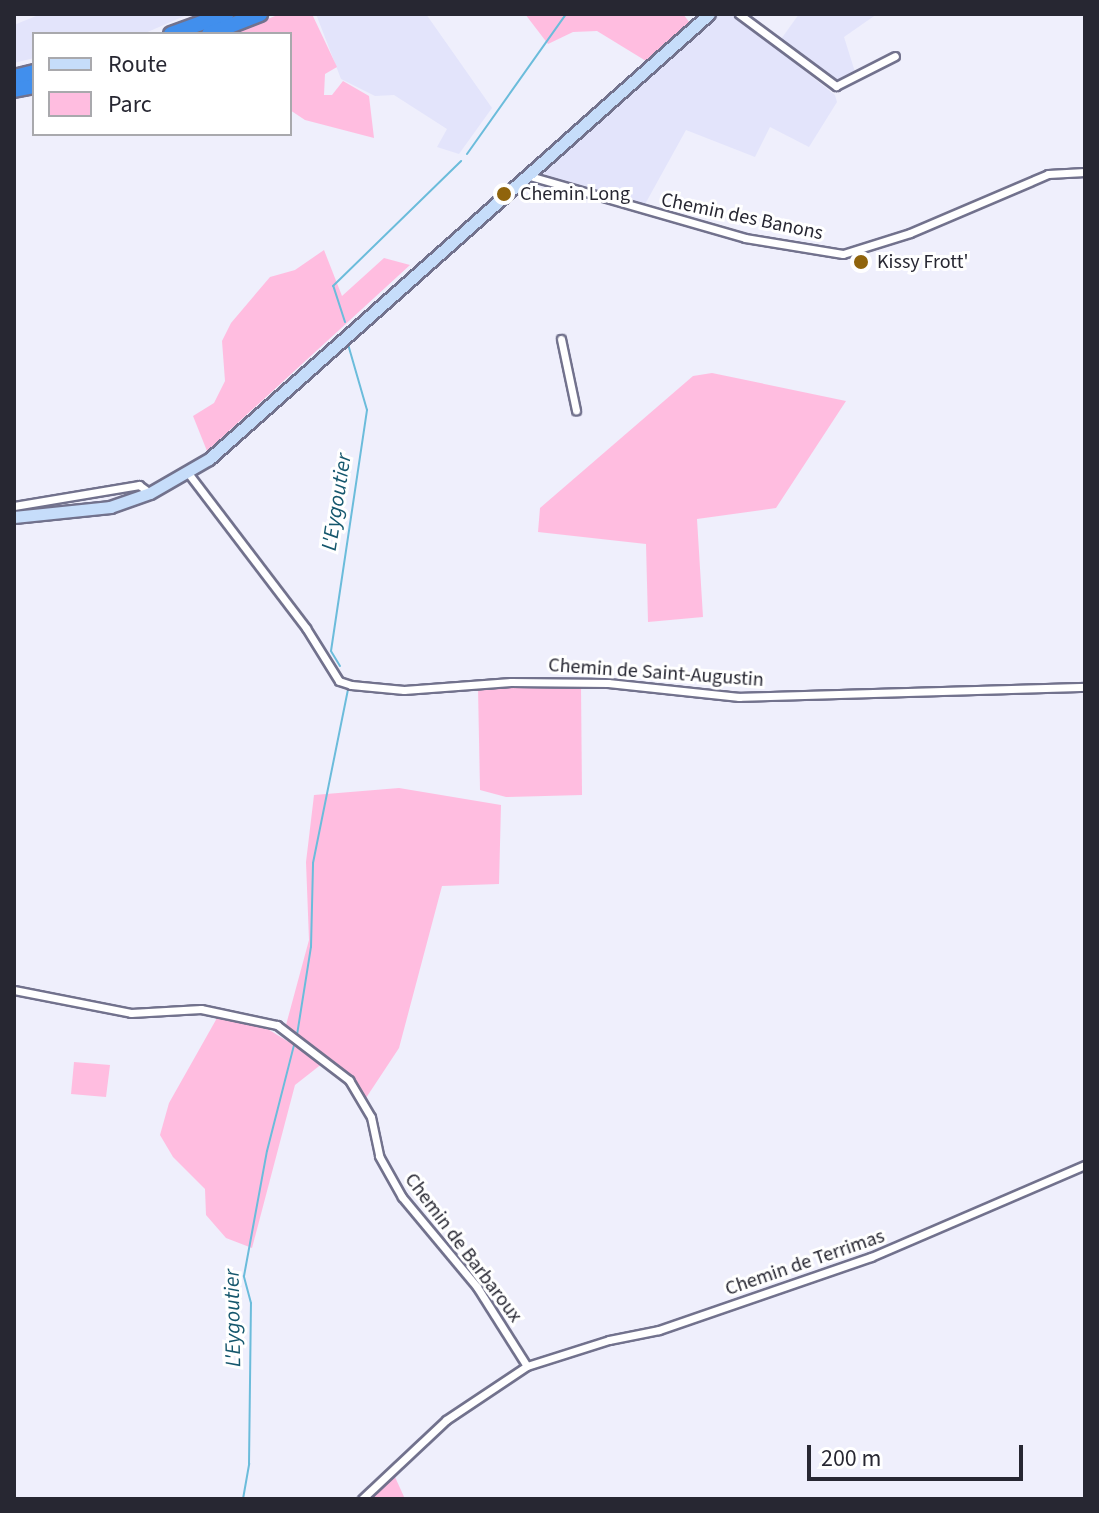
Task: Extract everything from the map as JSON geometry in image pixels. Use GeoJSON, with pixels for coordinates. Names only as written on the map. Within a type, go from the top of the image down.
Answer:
{"type":"FeatureCollection","features":[{"type":"Feature","properties":{"kind":"highway"},"geometry":{"type":"LineString","coordinates":[[176,32],[226,14]]}},
{"type":"Feature","properties":{"kind":"highway"},"geometry":{"type":"LineString","coordinates":[[214,32],[260,14]]}},
{"type":"Feature","properties":{"kind":"main road"},"geometry":{"type":"LineString","coordinates":[[14,517],[86,512],[150,493],[188,473],[709,14]]}},
{"type":"Feature","properties":{"kind":"street"},"geometry":{"type":"LineString","coordinates":[[739,14],[836,86],[895,56]]}},
{"type":"Feature","properties":{"kind":"street","name":"Chemin des Banons"},"geometry":{"type":"LineString","coordinates":[[526,175],[745,238],[843,254],[910,233],[1048,174],[1085,172]]}},
{"type":"Feature","properties":{"kind":"street"},"geometry":{"type":"LineString","coordinates":[[561,339],[576,410]]}},
{"type":"Feature","properties":{"kind":"street","name":"Chemin de Saint-Augustin"},"geometry":{"type":"LineString","coordinates":[[188,473],[306,628],[339,681],[351,685],[404,690],[511,682],[609,683],[739,697],[1085,687]]}},
{"type":"Feature","properties":{"kind":"street"},"geometry":{"type":"LineString","coordinates":[[14,506],[139,485],[150,493]]}},
{"type":"Feature","properties":{"kind":"street","name":"Chemin de Barbaroux"},"geometry":{"type":"LineString","coordinates":[[14,990],[131,1013],[201,1009],[277,1025],[349,1080],[371,1117],[379,1156],[402,1197],[477,1287],[527,1366]]}},
{"type":"Feature","properties":{"kind":"street","name":"Chemin de Terrimas"},"geometry":{"type":"LineString","coordinates":[[362,1499],[446,1420],[527,1366],[609,1340],[659,1330],[871,1257],[1085,1165]]}},
{"type":"Feature","properties":{"kind":"shaded area"},"geometry":{"type":"Polygon","coordinates":[[[41,14],[189,14],[148,32],[32,32],[32,58],[14,63],[14,25],[41,14]]]}},
{"type":"Feature","properties":{"kind":"shaded area"},"geometry":{"type":"Polygon","coordinates":[[[316,14],[426,14],[492,108],[459,154],[437,147],[447,129],[394,95],[375,96],[341,79],[316,14]]]}},
{"type":"Feature","properties":{"kind":"shaded area"},"geometry":{"type":"Polygon","coordinates":[[[716,14],[733,14],[835,95],[837,102],[809,147],[770,127],[755,157],[686,130],[644,206],[561,183],[540,172],[716,14]]]}},
{"type":"Feature","properties":{"kind":"shaded area"},"geometry":{"type":"Polygon","coordinates":[[[799,14],[877,14],[844,37],[855,72],[836,82],[779,42],[799,14]]]}},
{"type":"Feature","properties":{"kind":"green space"},"geometry":{"type":"Polygon","coordinates":[[[280,14],[312,14],[337,67],[325,74],[324,95],[332,95],[343,81],[369,96],[374,138],[305,120],[292,111],[292,32],[235,32],[280,14]]]}},
{"type":"Feature","properties":{"kind":"green space"},"geometry":{"type":"Polygon","coordinates":[[[525,14],[683,14],[690,23],[646,61],[597,31],[573,32],[548,44],[525,14]]]}},
{"type":"Feature","properties":{"kind":"green space"},"geometry":{"type":"Polygon","coordinates":[[[324,250],[342,296],[384,258],[410,265],[207,451],[193,416],[214,403],[225,381],[222,341],[231,323],[270,277],[295,270],[324,250]]]}},
{"type":"Feature","properties":{"kind":"green space"},"geometry":{"type":"Polygon","coordinates":[[[712,373],[846,401],[776,508],[697,519],[703,617],[648,622],[646,544],[538,532],[540,508],[693,376],[712,373]]]}},
{"type":"Feature","properties":{"kind":"green space"},"geometry":{"type":"Polygon","coordinates":[[[581,685],[582,795],[506,797],[480,790],[478,687],[581,685]]]}},
{"type":"Feature","properties":{"kind":"green space"},"geometry":{"type":"Polygon","coordinates":[[[399,788],[501,805],[499,884],[442,886],[399,1048],[366,1098],[349,1076],[303,1044],[286,1025],[309,940],[306,862],[314,795],[399,788]]]}},
{"type":"Feature","properties":{"kind":"green space"},"geometry":{"type":"Polygon","coordinates":[[[217,1018],[266,1028],[323,1063],[295,1085],[252,1248],[226,1238],[206,1215],[205,1189],[173,1157],[160,1135],[169,1103],[217,1018]]]}},
{"type":"Feature","properties":{"kind":"green space"},"geometry":{"type":"Polygon","coordinates":[[[74,1062],[110,1065],[106,1097],[71,1094],[74,1062]]]}},
{"type":"Feature","properties":{"kind":"green space"},"geometry":{"type":"Polygon","coordinates":[[[395,1477],[405,1499],[368,1499],[395,1477]]]}},
{"type":"Feature","properties":{"kind":"waterway","name":"L'Eygoutier"},"geometry":{"type":"LineString","coordinates":[[467,154],[566,14]]}},
{"type":"Feature","properties":{"kind":"waterway","name":"L'Eygoutier"},"geometry":{"type":"LineString","coordinates":[[345,322],[333,286],[461,161]]}},
{"type":"Feature","properties":{"kind":"waterway","name":"L'Eygoutier"},"geometry":{"type":"LineString","coordinates":[[340,666],[331,651],[367,410],[348,344]]}},
{"type":"Feature","properties":{"kind":"waterway","name":"L'Eygoutier"},"geometry":{"type":"LineString","coordinates":[[297,1035],[311,947],[313,863],[348,689]]}},
{"type":"Feature","properties":{"kind":"waterway","name":"L'Eygoutier"},"geometry":{"type":"LineString","coordinates":[[243,1499],[249,1464],[251,1303],[244,1276],[267,1151],[294,1045]]}},
{"type":"Feature","properties":{"kind":"place","name":"Chemin Long"},"geometry":{"type":"Point","coordinates":[504,194]}},
{"type":"Feature","properties":{"kind":"place","name":"Kissy Frott'"},"geometry":{"type":"Point","coordinates":[861,262]}}]}
